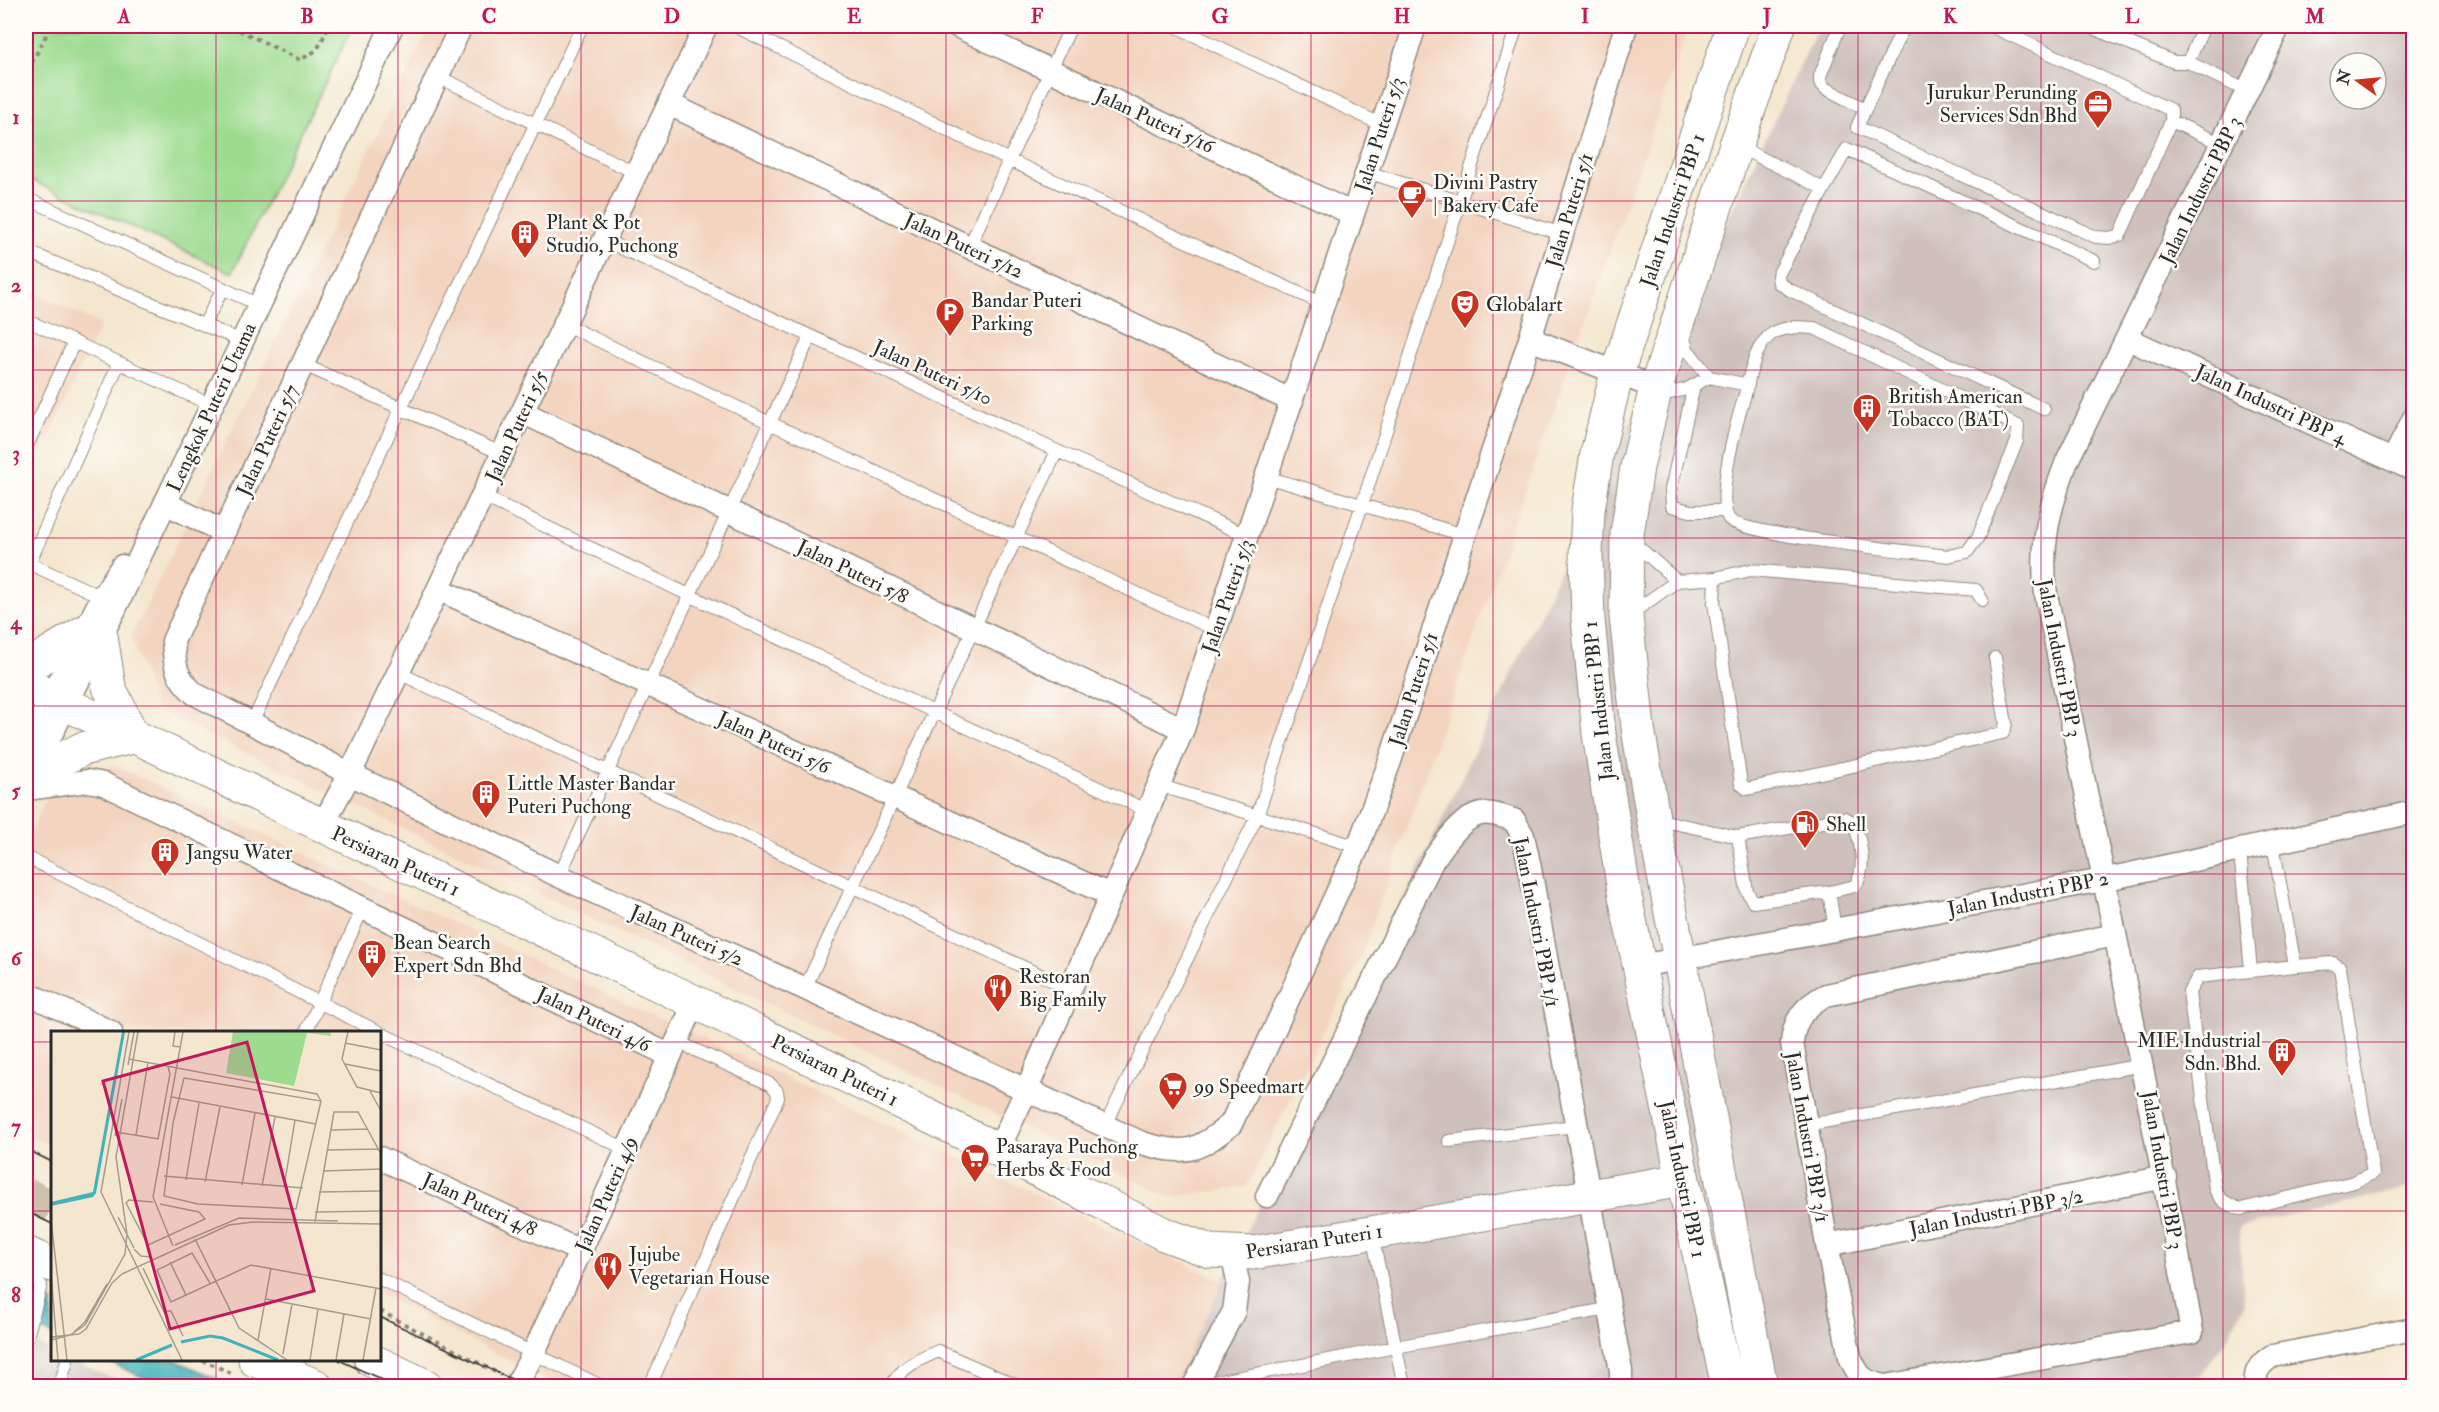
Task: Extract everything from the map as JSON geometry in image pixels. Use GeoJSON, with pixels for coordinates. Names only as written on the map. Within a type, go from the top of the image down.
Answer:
{"type":"FeatureCollection","features":[{"type":"Feature","properties":{"kind":"main road","name":"Jalan Industri PBP 1"},"geometry":{"type":"LineString","coordinates":[[1728,1386],[1624,891],[1599,734],[1588,609],[1586,555],[1588,510],[1597,454],[1617,373],[1733,26]]}},
{"type":"Feature","properties":{"kind":"main road","name":"Jalan Industri PBP 1"},"geometry":{"type":"LineString","coordinates":[[1761,1386],[1638,728],[1626,616],[1627,540],[1637,467],[1656,388],[1736,145],[1779,26]]}},
{"type":"Feature","properties":{"kind":"main road"},"geometry":{"type":"LineString","coordinates":[[26,664],[35,662],[92,634],[110,687],[133,737],[82,749],[27,775]]}},
{"type":"Feature","properties":{"kind":"main road","name":"Persiaran Puteri 1"},"geometry":{"type":"LineString","coordinates":[[47,696],[695,1002],[1172,1237],[1210,1251],[1253,1253],[1683,1180]]}},
{"type":"Feature","properties":{"kind":"main road"},"geometry":{"type":"LineString","coordinates":[[26,1253],[47,1275]]}},
{"type":"Feature","properties":{"kind":"main road"},"geometry":{"type":"LineString","coordinates":[[260,1361],[316,1386]]}},
{"type":"Feature","properties":{"kind":"main road"},"geometry":{"type":"LineString","coordinates":[[375,1361],[426,1386]]}},
{"type":"Feature","properties":{"kind":"street","name":"Lengkok Puteri Utama"},"geometry":{"type":"LineString","coordinates":[[27,775],[47,696],[92,634],[165,503],[392,26]]}},
{"type":"Feature","properties":{"kind":"street","name":"Jalan Puteri 5/7"},"geometry":{"type":"LineString","coordinates":[[350,774],[195,694],[181,681],[175,668],[173,641],[461,26]]}},
{"type":"Feature","properties":{"kind":"street","name":"Jalan Puteri 5/5"},"geometry":{"type":"LineString","coordinates":[[322,826],[399,673],[706,26]]}},
{"type":"Feature","properties":{"kind":"street","name":"Jalan Puteri 5/16"},"geometry":{"type":"LineString","coordinates":[[957,26],[1353,214]]}},
{"type":"Feature","properties":{"kind":"street","name":"Jalan Puteri 5/3"},"geometry":{"type":"LineString","coordinates":[[998,1150],[1027,1089],[1183,729],[1415,26]]}},
{"type":"Feature","properties":{"kind":"street","name":"Jalan Puteri 5/1"},"geometry":{"type":"LineString","coordinates":[[1027,1089],[1142,1143],[1162,1149],[1186,1151],[1208,1143],[1231,1124],[1358,847],[1389,764],[1530,339],[1626,26]]}},
{"type":"Feature","properties":{"kind":"street","name":"Jalan Industri PBP 3"},"geometry":{"type":"LineString","coordinates":[[1885,1386],[2192,1332],[2165,1177],[2103,880],[2043,569],[2049,512],[2067,461],[2279,26]]}},
{"type":"Feature","properties":{"kind":"street","name":"Jalan Puteri 5/12"},"geometry":{"type":"LineString","coordinates":[[669,104],[1292,401]]}},
{"type":"Feature","properties":{"kind":"street"},"geometry":{"type":"LineString","coordinates":[[1530,339],[1656,388]]}},
{"type":"Feature","properties":{"kind":"street","name":"Jalan Industri PBP 4"},"geometry":{"type":"LineString","coordinates":[[2128,339],[2414,470]]}},
{"type":"Feature","properties":{"kind":"street","name":"Jalan Puteri 5/8"},"geometry":{"type":"LineString","coordinates":[[522,412],[1183,729]]}},
{"type":"Feature","properties":{"kind":"street"},"geometry":{"type":"LineString","coordinates":[[2393,460],[2414,418]]}},
{"type":"Feature","properties":{"kind":"street"},"geometry":{"type":"LineString","coordinates":[[92,634],[102,597],[165,503],[224,532]]}},
{"type":"Feature","properties":{"kind":"street","name":"Jalan Puteri 5/6"},"geometry":{"type":"LineString","coordinates":[[438,589],[1110,895]]}},
{"type":"Feature","properties":{"kind":"street","name":"Jalan Puteri 5/2"},"geometry":{"type":"LineString","coordinates":[[350,774],[559,876],[1027,1089]]}},
{"type":"Feature","properties":{"kind":"street","name":"Jalan Puteri 4/6"},"geometry":{"type":"LineString","coordinates":[[27,775],[104,784],[363,908],[672,1048]]}},
{"type":"Feature","properties":{"kind":"street","name":"Jalan Industri PBP 2"},"geometry":{"type":"LineString","coordinates":[[1640,966],[2103,880],[2414,812]]}},
{"type":"Feature","properties":{"kind":"street","name":"Jalan Industri PBP 1/1"},"geometry":{"type":"LineString","coordinates":[[1267,1196],[1433,860],[1462,825],[1480,814],[1496,814],[1514,820],[1523,836],[1621,1371],[1621,1386]]}},
{"type":"Feature","properties":{"kind":"street","name":"Jalan Industri PBP 3/1"},"geometry":{"type":"LineString","coordinates":[[1885,1386],[1867,1382],[1857,1373],[1850,1358],[1827,1245],[1792,1043],[1797,1020],[1804,1010],[1826,995],[2115,935]]}},
{"type":"Feature","properties":{"kind":"street"},"geometry":{"type":"LineString","coordinates":[[26,993],[109,1031]]}},
{"type":"Feature","properties":{"kind":"street","name":"Jalan Puteri 4/9"},"geometry":{"type":"LineString","coordinates":[[517,1385],[695,1002]]}},
{"type":"Feature","properties":{"kind":"street","name":"Jalan Puteri 4/8"},"geometry":{"type":"LineString","coordinates":[[381,1158],[580,1251]]}},
{"type":"Feature","properties":{"kind":"street","name":"Jalan Industri PBP 3/2"},"geometry":{"type":"LineString","coordinates":[[1827,1245],[2165,1177]]}},
{"type":"Feature","properties":{"kind":"street"},"geometry":{"type":"LineString","coordinates":[[1194,1386],[1234,1311],[1238,1298],[1238,1282],[1232,1253]]}},
{"type":"Feature","properties":{"kind":"street"},"geometry":{"type":"LineString","coordinates":[[2256,1386],[2255,1380],[2259,1366],[2272,1356],[2414,1329]]}},
{"type":"Feature","properties":{"kind":"lane"},"geometry":{"type":"LineString","coordinates":[[252,723],[582,26]]}},
{"type":"Feature","properties":{"kind":"lane"},"geometry":{"type":"LineString","coordinates":[[735,26],[1009,160],[1323,304]]}},
{"type":"Feature","properties":{"kind":"lane"},"geometry":{"type":"LineString","coordinates":[[969,247],[1071,26]]}},
{"type":"Feature","properties":{"kind":"lane"},"geometry":{"type":"LineString","coordinates":[[1175,26],[1382,125]]}},
{"type":"Feature","properties":{"kind":"lane"},"geometry":{"type":"LineString","coordinates":[[1105,1126],[1257,816],[1362,505],[1517,26]]}},
{"type":"Feature","properties":{"kind":"lane"},"geometry":{"type":"LineString","coordinates":[[1840,26],[1820,76],[1820,82],[1825,88],[1865,109]]}},
{"type":"Feature","properties":{"kind":"lane"},"geometry":{"type":"LineString","coordinates":[[1904,26],[1857,127],[2096,237],[2109,238],[2120,235],[2171,121],[2171,110],[1991,26]]}},
{"type":"Feature","properties":{"kind":"lane"},"geometry":{"type":"LineString","coordinates":[[2088,26],[2174,63],[2188,62],[2247,91]]}},
{"type":"Feature","properties":{"kind":"lane"},"geometry":{"type":"LineString","coordinates":[[2188,62],[2204,26]]}},
{"type":"Feature","properties":{"kind":"lane"},"geometry":{"type":"LineString","coordinates":[[437,76],[636,172]]}},
{"type":"Feature","properties":{"kind":"lane"},"geometry":{"type":"LineString","coordinates":[[2171,121],[2222,144]]}},
{"type":"Feature","properties":{"kind":"lane"},"geometry":{"type":"LineString","coordinates":[[1736,145],[1824,189]]}},
{"type":"Feature","properties":{"kind":"lane"},"geometry":{"type":"LineString","coordinates":[[2044,409],[1800,295],[1779,283],[1778,275],[1847,149],[2094,261]]}},
{"type":"Feature","properties":{"kind":"lane"},"geometry":{"type":"LineString","coordinates":[[1367,171],[1562,234]]}},
{"type":"Feature","properties":{"kind":"lane"},"geometry":{"type":"LineString","coordinates":[[26,198],[259,305]]}},
{"type":"Feature","properties":{"kind":"lane","name":"Jalan Puteri 5/10"},"geometry":{"type":"LineString","coordinates":[[604,240],[1057,451],[1248,536]]}},
{"type":"Feature","properties":{"kind":"lane"},"geometry":{"type":"LineString","coordinates":[[26,251],[242,341]]}},
{"type":"Feature","properties":{"kind":"lane"},"geometry":{"type":"LineString","coordinates":[[204,326],[223,288]]}},
{"type":"Feature","properties":{"kind":"lane"},"geometry":{"type":"LineString","coordinates":[[26,320],[212,405]]}},
{"type":"Feature","properties":{"kind":"lane"},"geometry":{"type":"LineString","coordinates":[[1679,321],[1687,349],[1709,377],[1748,386]]}},
{"type":"Feature","properties":{"kind":"lane"},"geometry":{"type":"LineString","coordinates":[[564,324],[770,423],[1216,630]]}},
{"type":"Feature","properties":{"kind":"lane"},"geometry":{"type":"LineString","coordinates":[[1794,327],[1814,328],[2018,426],[2018,441],[1978,537],[1967,552],[1948,556],[1773,533],[1738,526],[1729,520],[1726,511],[1726,475],[1735,429],[1748,386],[1763,342],[1774,332],[1794,327]]}},
{"type":"Feature","properties":{"kind":"lane"},"geometry":{"type":"LineString","coordinates":[[559,876],[810,337]]}},
{"type":"Feature","properties":{"kind":"lane"},"geometry":{"type":"LineString","coordinates":[[26,448],[74,342]]}},
{"type":"Feature","properties":{"kind":"lane"},"geometry":{"type":"LineString","coordinates":[[102,597],[27,563],[119,363]]}},
{"type":"Feature","properties":{"kind":"lane"},"geometry":{"type":"LineString","coordinates":[[302,364],[503,454]]}},
{"type":"Feature","properties":{"kind":"lane"},"geometry":{"type":"LineString","coordinates":[[1656,388],[1670,393],[1709,377]]}},
{"type":"Feature","properties":{"kind":"lane"},"geometry":{"type":"LineString","coordinates":[[1694,385],[1671,489],[1672,506],[1690,511],[1726,511]]}},
{"type":"Feature","properties":{"kind":"lane"},"geometry":{"type":"LineString","coordinates":[[805,988],[1057,451]]}},
{"type":"Feature","properties":{"kind":"lane"},"geometry":{"type":"LineString","coordinates":[[1266,477],[1464,535]]}},
{"type":"Feature","properties":{"kind":"lane"},"geometry":{"type":"LineString","coordinates":[[482,496],[934,712],[1146,810]]}},
{"type":"Feature","properties":{"kind":"lane"},"geometry":{"type":"LineString","coordinates":[[1627,540],[1677,581]]}},
{"type":"Feature","properties":{"kind":"lane"},"geometry":{"type":"LineString","coordinates":[[1626,616],[1677,581],[1715,578],[1751,570],[1976,590],[1982,600]]}},
{"type":"Feature","properties":{"kind":"lane"},"geometry":{"type":"LineString","coordinates":[[1715,578],[1716,619],[1741,784],[1747,789],[2003,733],[2006,724],[1995,658]]}},
{"type":"Feature","properties":{"kind":"lane"},"geometry":{"type":"LineString","coordinates":[[399,673],[1070,989]]}},
{"type":"Feature","properties":{"kind":"lane"},"geometry":{"type":"LineString","coordinates":[[1158,785],[1358,847]]}},
{"type":"Feature","properties":{"kind":"lane"},"geometry":{"type":"LineString","coordinates":[[1653,818],[1738,837],[1845,818],[1853,822],[1859,840],[1862,876],[1856,886],[1753,902],[1747,891],[1738,837]]}},
{"type":"Feature","properties":{"kind":"lane"},"geometry":{"type":"LineString","coordinates":[[2272,844],[2295,966]]}},
{"type":"Feature","properties":{"kind":"lane"},"geometry":{"type":"LineString","coordinates":[[2240,850],[2251,971]]}},
{"type":"Feature","properties":{"kind":"lane"},"geometry":{"type":"LineString","coordinates":[[26,857],[376,1031]]}},
{"type":"Feature","properties":{"kind":"lane"},"geometry":{"type":"LineString","coordinates":[[1829,892],[1835,929]]}},
{"type":"Feature","properties":{"kind":"lane"},"geometry":{"type":"LineString","coordinates":[[306,1031],[363,908]]}},
{"type":"Feature","properties":{"kind":"lane"},"geometry":{"type":"LineString","coordinates":[[2333,963],[2340,968],[2373,1173],[2354,1182],[2241,1209],[2219,1198],[2215,1189],[2189,992],[2198,977],[2295,966],[2333,963]]}},
{"type":"Feature","properties":{"kind":"lane"},"geometry":{"type":"LineString","coordinates":[[381,1033],[626,1149]]}},
{"type":"Feature","properties":{"kind":"lane"},"geometry":{"type":"LineString","coordinates":[[650,1386],[778,1098],[777,1091],[770,1084],[672,1048]]}},
{"type":"Feature","properties":{"kind":"lane"},"geometry":{"type":"LineString","coordinates":[[1806,1125],[2143,1065]]}},
{"type":"Feature","properties":{"kind":"lane"},"geometry":{"type":"LineString","coordinates":[[1449,1141],[1575,1126]]}},
{"type":"Feature","properties":{"kind":"lane"},"geometry":{"type":"LineString","coordinates":[[1372,1233],[1404,1386]]}},
{"type":"Feature","properties":{"kind":"lane"},"geometry":{"type":"LineString","coordinates":[[26,1273],[47,1275],[26,1340]]}},
{"type":"Feature","properties":{"kind":"lane"},"geometry":{"type":"LineString","coordinates":[[381,1279],[601,1386]]}},
{"type":"Feature","properties":{"kind":"lane"},"geometry":{"type":"LineString","coordinates":[[1194,1386],[1608,1309]]}},
{"type":"Feature","properties":{"kind":"lane"},"geometry":{"type":"LineString","coordinates":[[892,1386],[897,1374],[914,1362],[938,1351],[1017,1386]]}},
{"type":"Feature","properties":{"kind":"lane"},"geometry":{"type":"LineString","coordinates":[[60,1386],[66,1361]]}},
{"type":"Feature","properties":{"kind":"lane"},"geometry":{"type":"LineString","coordinates":[[26,1384],[34,1386]]}},
{"type":"Feature","properties":{"kind":"path"},"geometry":{"type":"LineString","coordinates":[[26,67],[29,68],[51,26]]}},
{"type":"Feature","properties":{"kind":"path"},"geometry":{"type":"LineString","coordinates":[[231,26],[300,60],[317,50],[329,26]]}},
{"type":"Feature","properties":{"kind":"path"},"geometry":{"type":"LineString","coordinates":[[381,1312],[517,1385]]}},
{"type":"Feature","properties":{"kind":"shaded area"},"geometry":{"type":"Polygon","coordinates":[[[430,26],[1689,26],[1362,954],[1247,1187],[1169,1197],[155,709],[131,637],[430,26]]]}},
{"type":"Feature","properties":{"kind":"shaded area"},"geometry":{"type":"Polygon","coordinates":[[[1819,26],[2413,26],[2413,1187],[2239,1227],[2244,1304],[2226,1340],[2199,1377],[2153,1386],[1793,1386],[1787,1381],[1740,1386],[1173,1386],[1819,26]]]}},
{"type":"Feature","properties":{"kind":"shaded area"},"geometry":{"type":"Polygon","coordinates":[[[26,289],[101,324],[26,487],[26,289]]]}},
{"type":"Feature","properties":{"kind":"shaded area"},"geometry":{"type":"Polygon","coordinates":[[[1528,638],[1666,1386],[558,1386],[381,1295],[381,1031],[51,1031],[51,1146],[26,1134],[26,843],[53,782],[76,773],[116,766],[1223,1281],[1528,638]]]}},
{"type":"Feature","properties":{"kind":"shaded area"},"geometry":{"type":"Polygon","coordinates":[[[26,1339],[51,1351],[51,1361],[73,1361],[130,1386],[26,1386],[26,1339]]]}},
{"type":"Feature","properties":{"kind":"green space"},"geometry":{"type":"Polygon","coordinates":[[[26,26],[353,26],[232,273],[26,178],[26,26]]]}},
{"type":"Feature","properties":{"kind":"water"},"geometry":{"type":"Polygon","coordinates":[[[26,1290],[51,1302],[51,1334],[26,1322],[26,1290]]]}},
{"type":"Feature","properties":{"kind":"water"},"geometry":{"type":"Polygon","coordinates":[[[107,1361],[177,1361],[233,1386],[162,1386],[107,1361]]]}},
{"type":"Feature","properties":{"kind":"tunnel"},"geometry":{"type":"LineString","coordinates":[[26,1194],[51,1206]]}},
{"type":"Feature","properties":{"kind":"tram line"},"geometry":{"type":"LineString","coordinates":[[26,1149],[51,1162]]}},
{"type":"Feature","properties":{"kind":"tram line"},"geometry":{"type":"LineString","coordinates":[[26,1211],[51,1224]]}},
{"type":"Feature","properties":{"kind":"tram line"},"geometry":{"type":"LineString","coordinates":[[381,1317],[526,1386]]}},
{"type":"Feature","properties":{"kind":"tram line"},"geometry":{"type":"LineString","coordinates":[[341,1361],[396,1386]]}},
{"type":"Feature","properties":{"kind":"place","name":"Jurukur Perunding Services Sdn Bhd"},"geometry":{"type":"Point","coordinates":[2098,130]}},
{"type":"Feature","properties":{"kind":"place","name":"Divini Pastry | Bakery Cafe"},"geometry":{"type":"Point","coordinates":[1412,220]}},
{"type":"Feature","properties":{"kind":"place","name":"Plant & Pot Studio, Puchong"},"geometry":{"type":"Point","coordinates":[525,260]}},
{"type":"Feature","properties":{"kind":"place","name":"Globalart"},"geometry":{"type":"Point","coordinates":[1465,330]}},
{"type":"Feature","properties":{"kind":"place","name":"Bandar Puteri Parking"},"geometry":{"type":"Point","coordinates":[950,338]}},
{"type":"Feature","properties":{"kind":"place","name":"British American Tobacco (BAT)"},"geometry":{"type":"Point","coordinates":[1867,434]}},
{"type":"Feature","properties":{"kind":"place","name":"Little Master Bandar Puteri Puchong"},"geometry":{"type":"Point","coordinates":[486,820]}},
{"type":"Feature","properties":{"kind":"place","name":"Shell"},"geometry":{"type":"Point","coordinates":[1805,850]}},
{"type":"Feature","properties":{"kind":"place","name":"Jangsu Water"},"geometry":{"type":"Point","coordinates":[165,878]}},
{"type":"Feature","properties":{"kind":"place","name":"Bean Search Expert Sdn Bhd"},"geometry":{"type":"Point","coordinates":[372,980]}},
{"type":"Feature","properties":{"kind":"place","name":"Restoran Big Family"},"geometry":{"type":"Point","coordinates":[998,1014]}},
{"type":"Feature","properties":{"kind":"place","name":"MIE Industrial Sdn. Bhd."},"geometry":{"type":"Point","coordinates":[2282,1078]}},
{"type":"Feature","properties":{"kind":"place","name":"99 Speedmart"},"geometry":{"type":"Point","coordinates":[1173,1112]}},
{"type":"Feature","properties":{"kind":"place","name":"Pasaraya Puchong Herbs & Food"},"geometry":{"type":"Point","coordinates":[975,1184]}},
{"type":"Feature","properties":{"kind":"place","name":"Jujube Vegetarian House"},"geometry":{"type":"Point","coordinates":[608,1292]}}]}
